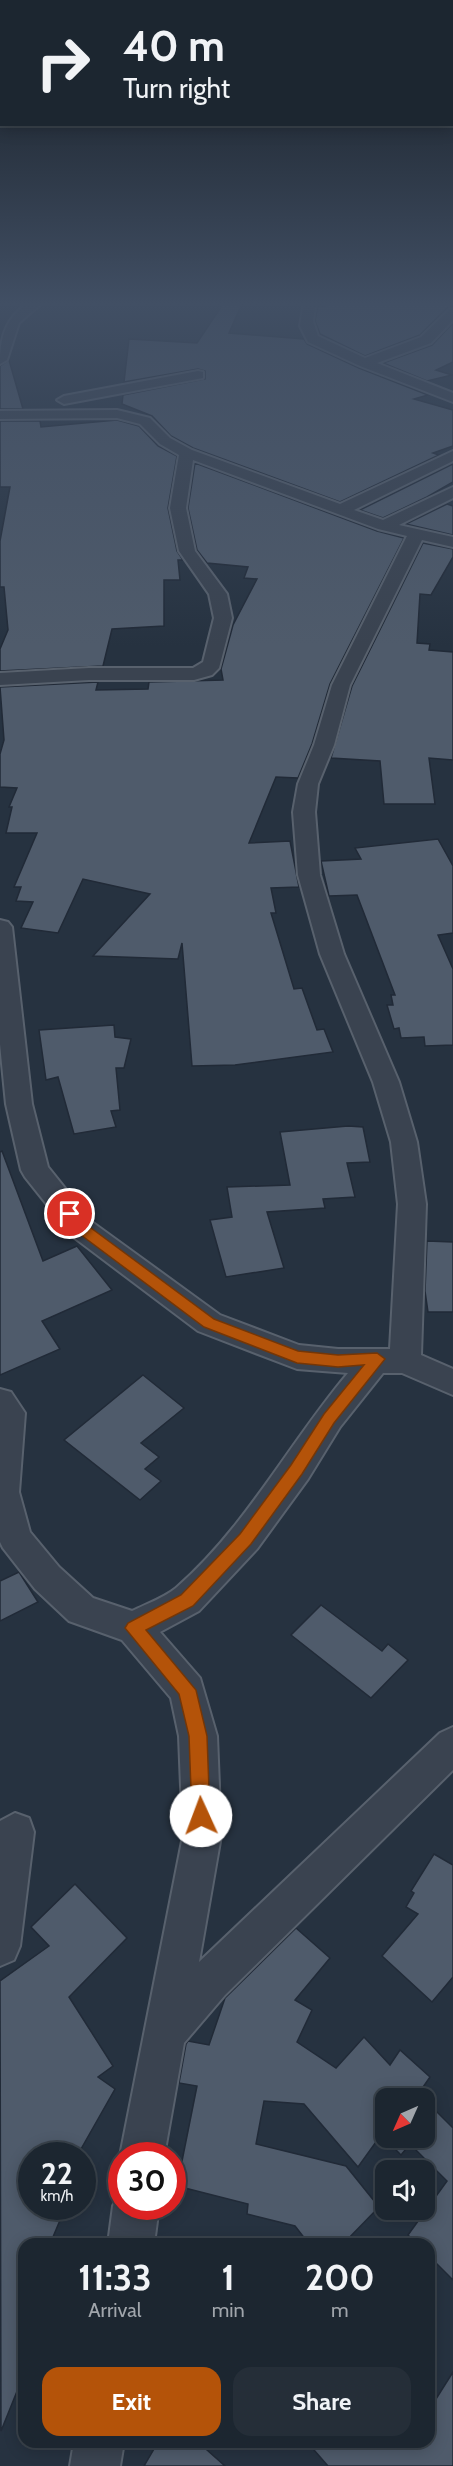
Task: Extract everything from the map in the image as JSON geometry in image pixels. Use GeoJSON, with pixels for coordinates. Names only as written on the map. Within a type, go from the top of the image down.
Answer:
{"type":"FeatureCollection","features":[{"type":"Feature","properties":{"kind":"street"},"geometry":{"type":"LineString","coordinates":[[124,416],[145,422],[165,441],[187,453],[384,526],[416,536],[453,542]]}},
{"type":"Feature","properties":{"kind":"street"},"geometry":{"type":"LineString","coordinates":[[0,679],[89,674],[194,674],[204,671],[212,664],[223,618],[218,594],[187,551],[178,508],[187,453]]}},
{"type":"Feature","properties":{"kind":"street"},"geometry":{"type":"LineString","coordinates":[[341,510],[453,455]]}},
{"type":"Feature","properties":{"kind":"street"},"geometry":{"type":"LineString","coordinates":[[384,526],[453,492]]}},
{"type":"Feature","properties":{"kind":"street"},"geometry":{"type":"LineString","coordinates":[[134,1628],[187,1600],[245,1539],[296,1470],[329,1418],[391,1360],[412,1236],[412,1204],[404,1142],[386,1082],[329,943],[309,875],[304,812],[308,784],[324,745],[341,686],[416,536]]}},
{"type":"Feature","properties":{"kind":"street"},"geometry":{"type":"LineString","coordinates":[[0,927],[19,1104],[35,1170],[82,1229],[209,1323],[297,1357],[338,1361],[391,1360],[453,1383]]}},
{"type":"Feature","properties":{"kind":"street"},"geometry":{"type":"LineString","coordinates":[[0,1401],[9,1413],[2,1492],[15,1538],[47,1578],[81,1610],[134,1628],[187,1690],[198,1736],[202,1836],[145,2142]]}},
{"type":"Feature","properties":{"kind":"street"},"geometry":{"type":"LineString","coordinates":[[165,2033],[210,1980],[453,1745]]}},
{"type":"Feature","properties":{"kind":"street"},"geometry":{"type":"LineString","coordinates":[[0,1946],[15,1832]]}},
{"type":"Feature","properties":{"kind":"street"},"geometry":{"type":"LineString","coordinates":[[132,2238],[134,2220]]}},
{"type":"Feature","properties":{"kind":"street"},"geometry":{"type":"LineString","coordinates":[[95,2466],[98,2448]]}},
{"type":"Feature","properties":{"kind":"building"},"geometry":{"type":"Polygon","coordinates":[[[152,416],[453,416],[453,446],[433,453],[439,455],[340,502],[193,448],[171,436],[152,416]]]}},
{"type":"Feature","properties":{"kind":"building"},"geometry":{"type":"Polygon","coordinates":[[[117,420],[139,426],[158,446],[177,456],[168,508],[177,551],[183,560],[178,560],[180,580],[164,580],[164,626],[112,629],[103,666],[0,671],[0,649],[8,630],[4,587],[0,587],[0,541],[10,487],[0,487],[0,421],[40,421],[41,427],[117,420]]]}},
{"type":"Feature","properties":{"kind":"building"},"geometry":{"type":"Polygon","coordinates":[[[195,463],[377,531],[404,538],[330,684],[312,744],[298,778],[276,777],[249,843],[290,841],[299,887],[271,888],[276,913],[271,913],[294,989],[302,988],[317,1030],[324,1029],[333,1052],[235,1065],[192,1066],[182,943],[178,959],[93,956],[150,894],[83,879],[58,933],[21,928],[33,902],[16,901],[21,887],[14,887],[37,833],[6,833],[12,807],[9,807],[17,788],[0,787],[0,754],[4,740],[0,687],[98,682],[96,690],[148,689],[149,682],[223,680],[221,669],[233,625],[257,579],[244,578],[248,567],[207,563],[197,550],[188,508],[195,463]]]}},
{"type":"Feature","properties":{"kind":"building"},"geometry":{"type":"Polygon","coordinates":[[[453,464],[453,482],[427,497],[383,518],[360,510],[453,464]]]}},
{"type":"Feature","properties":{"kind":"building"},"geometry":{"type":"Polygon","coordinates":[[[447,504],[453,506],[453,535],[406,524],[447,504]]]}},
{"type":"Feature","properties":{"kind":"building"},"geometry":{"type":"Polygon","coordinates":[[[423,543],[453,549],[453,557],[431,595],[420,594],[417,643],[430,644],[429,650],[453,652],[453,760],[429,758],[435,804],[384,804],[380,761],[331,758],[352,686],[423,543]]]}},
{"type":"Feature","properties":{"kind":"building"},"geometry":{"type":"Polygon","coordinates":[[[438,839],[453,866],[453,933],[438,935],[453,969],[453,1045],[425,1046],[424,1037],[401,1038],[399,1028],[394,1029],[387,1005],[393,1005],[391,995],[395,995],[357,895],[329,896],[321,861],[361,859],[355,848],[438,839]]]}},
{"type":"Feature","properties":{"kind":"building"},"geometry":{"type":"Polygon","coordinates":[[[114,1025],[115,1037],[131,1039],[124,1068],[116,1068],[120,1110],[111,1111],[116,1127],[74,1134],[58,1077],[46,1080],[39,1030],[114,1025]]]}},
{"type":"Feature","properties":{"kind":"building"},"geometry":{"type":"Polygon","coordinates":[[[348,1126],[363,1127],[370,1162],[347,1163],[355,1197],[323,1199],[325,1208],[267,1212],[284,1268],[226,1277],[210,1220],[232,1217],[227,1187],[290,1185],[280,1132],[348,1126]]]}},
{"type":"Feature","properties":{"kind":"building"},"geometry":{"type":"Polygon","coordinates":[[[2,1151],[43,1261],[77,1246],[112,1290],[42,1321],[60,1349],[0,1375],[0,1152],[2,1151]]]}},
{"type":"Feature","properties":{"kind":"building"},"geometry":{"type":"Polygon","coordinates":[[[427,1241],[453,1242],[453,1312],[428,1312],[425,1291],[427,1241]]]}},
{"type":"Feature","properties":{"kind":"building"},"geometry":{"type":"Polygon","coordinates":[[[143,1375],[184,1408],[141,1443],[159,1457],[145,1469],[161,1481],[140,1500],[64,1440],[143,1375]]]}},
{"type":"Feature","properties":{"kind":"building"},"geometry":{"type":"Polygon","coordinates":[[[19,1572],[38,1602],[0,1621],[0,1581],[19,1572]]]}},
{"type":"Feature","properties":{"kind":"building"},"geometry":{"type":"Polygon","coordinates":[[[321,1605],[382,1651],[388,1644],[408,1660],[371,1698],[291,1635],[321,1605]]]}},
{"type":"Feature","properties":{"kind":"building"},"geometry":{"type":"Polygon","coordinates":[[[434,1854],[453,1865],[453,1977],[432,2002],[382,1956],[418,1914],[406,1907],[414,1893],[411,1891],[434,1854]]]}},
{"type":"Feature","properties":{"kind":"building"},"geometry":{"type":"Polygon","coordinates":[[[75,1884],[127,1938],[69,1997],[113,2066],[98,2077],[115,2089],[85,2142],[18,2142],[18,2220],[60,2220],[53,2238],[18,2238],[18,2389],[1,2431],[0,1981],[49,1946],[31,1927],[75,1884]]]}},
{"type":"Feature","properties":{"kind":"building"},"geometry":{"type":"Polygon","coordinates":[[[296,1928],[330,1958],[295,2000],[312,2010],[297,2042],[336,2068],[364,2037],[390,2065],[400,2050],[430,2077],[422,2088],[375,2088],[375,2143],[358,2167],[304,2104],[264,2101],[256,2144],[346,2166],[375,2202],[375,2211],[349,2238],[304,2238],[295,2226],[247,2214],[248,2204],[186,2188],[186,2142],[197,2086],[179,2083],[188,2041],[209,2045],[225,1998],[296,1928]]]}},
{"type":"Feature","properties":{"kind":"building"},"geometry":{"type":"Polygon","coordinates":[[[435,2110],[453,2128],[453,2280],[435,2262],[435,2238],[411,2238],[408,2235],[419,2220],[435,2220],[435,2198],[447,2181],[435,2169],[435,2160],[426,2160],[414,2148],[435,2148],[435,2110]]]}},
{"type":"Feature","properties":{"kind":"building"},"geometry":{"type":"Polygon","coordinates":[[[394,2148],[407,2148],[401,2155],[394,2148]]]}},
{"type":"Feature","properties":{"kind":"building"},"geometry":{"type":"Polygon","coordinates":[[[453,2372],[453,2466],[328,2466],[312,2448],[435,2448],[435,2400],[453,2372]]]}},
{"type":"Feature","properties":{"kind":"building"},"geometry":{"type":"Polygon","coordinates":[[[154,2448],[205,2448],[225,2466],[144,2466],[154,2448]]]}},
{"type":"Feature","properties":{"kind":"route"},"geometry":{"type":"LineString","coordinates":[[70,1214],[82,1229],[209,1323],[297,1357],[338,1361],[377,1359],[329,1418],[296,1470],[245,1539],[187,1600],[134,1628],[187,1690],[198,1736],[201,1816]]}}]}
